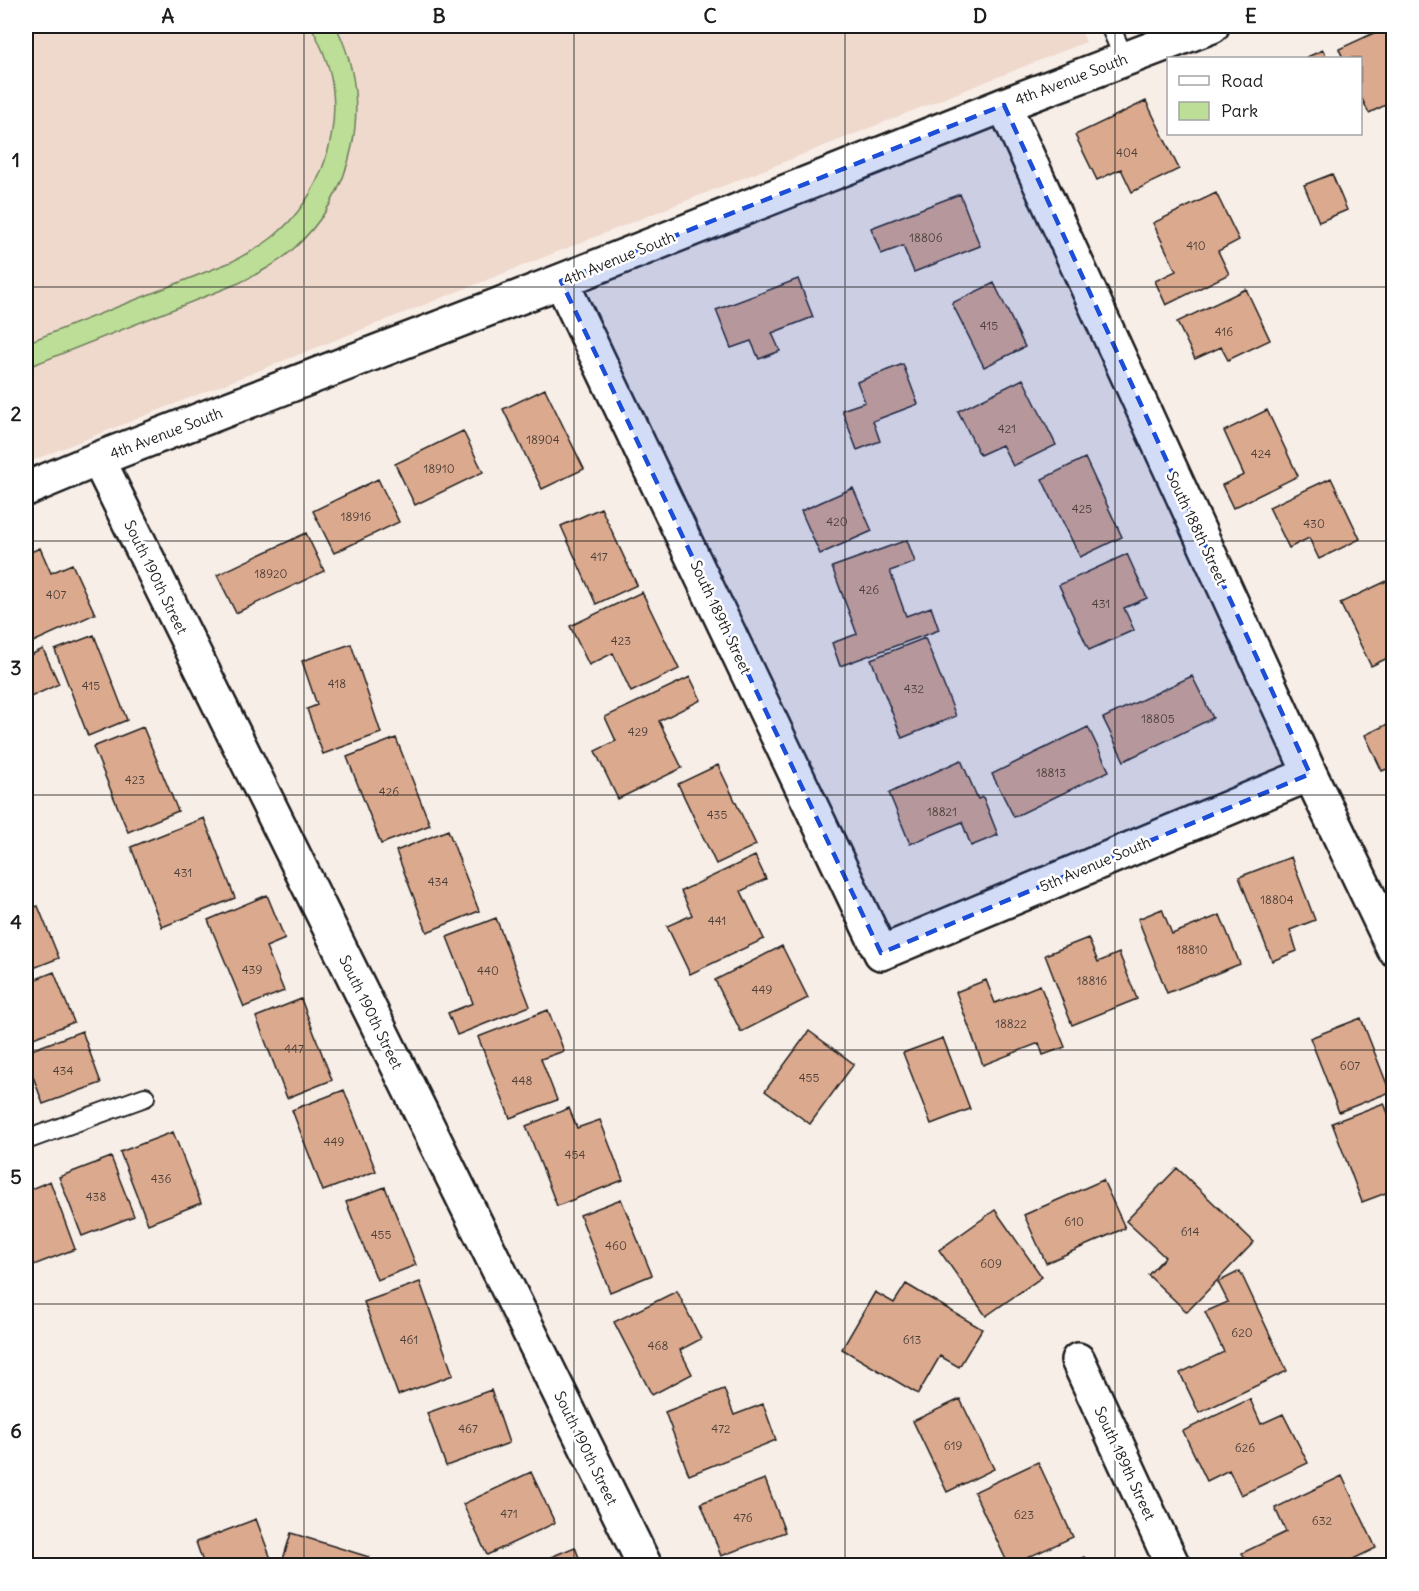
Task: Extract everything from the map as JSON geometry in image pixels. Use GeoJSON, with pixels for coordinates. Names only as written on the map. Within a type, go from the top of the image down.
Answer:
{"type":"FeatureCollection","features":[{"type":"Feature","properties":{"kind":"street","name":"4th Avenue South"},"geometry":{"type":"LineString","coordinates":[[26,489],[1124,58],[1212,26]]}},
{"type":"Feature","properties":{"kind":"street","name":"South 188th Street"},"geometry":{"type":"LineString","coordinates":[[1004,105],[1310,774],[1394,949]]}},
{"type":"Feature","properties":{"kind":"street","name":"South 189th Street"},"geometry":{"type":"LineString","coordinates":[[561,280],[881,953]]}},
{"type":"Feature","properties":{"kind":"street","name":"South 190th Street"},"geometry":{"type":"LineString","coordinates":[[98,459],[645,1566]]}},
{"type":"Feature","properties":{"kind":"street","name":"5th Avenue South"},"geometry":{"type":"LineString","coordinates":[[881,953],[1310,774]]}},
{"type":"Feature","properties":{"kind":"street","name":"South 189th Street"},"geometry":{"type":"LineString","coordinates":[[1078,1360],[1173,1566]]}},
{"type":"Feature","properties":{"kind":"lane"},"geometry":{"type":"LineString","coordinates":[[1110,26],[1124,58]]}},
{"type":"Feature","properties":{"kind":"lane"},"geometry":{"type":"LineString","coordinates":[[26,1140],[145,1097]]}},
{"type":"Feature","properties":{"kind":"highlighted area"},"geometry":{"type":"Polygon","coordinates":[[[1004,105],[1310,774],[881,953],[561,281],[1004,105]]]}},
{"type":"Feature","properties":{"kind":"shaded area"},"geometry":{"type":"Polygon","coordinates":[[[26,26],[1079,26],[1086,42],[26,463],[26,26]]]}},
{"type":"Feature","properties":{"kind":"green space"},"geometry":{"type":"Polygon","coordinates":[[[311,26],[336,26],[348,56],[354,86],[356,116],[352,146],[344,176],[330,203],[312,229],[284,257],[239,283],[26,368],[26,343],[231,262],[264,244],[290,220],[316,183],[330,140],[333,118],[330,73],[311,26]]]}},
{"type":"Feature","properties":{"kind":"building"},"geometry":{"type":"Polygon","coordinates":[[[1389,26],[1394,26],[1394,101],[1369,113],[1362,99],[1362,57],[1343,57],[1339,49],[1389,26]]]}},
{"type":"Feature","properties":{"kind":"building"},"geometry":{"type":"Polygon","coordinates":[[[1323,50],[1326,57],[1307,57],[1323,50]]]}},
{"type":"Feature","properties":{"kind":"building"},"geometry":{"type":"Polygon","coordinates":[[[1146,101],[1179,169],[1132,192],[1121,169],[1097,180],[1075,135],[1146,101]]]}},
{"type":"Feature","properties":{"kind":"building"},"geometry":{"type":"Polygon","coordinates":[[[1332,174],[1347,210],[1319,222],[1304,185],[1332,174]]]}},
{"type":"Feature","properties":{"kind":"building"},"geometry":{"type":"Polygon","coordinates":[[[1216,193],[1239,240],[1218,251],[1229,274],[1166,305],[1155,281],[1176,271],[1153,223],[1216,193]]]}},
{"type":"Feature","properties":{"kind":"building"},"geometry":{"type":"Polygon","coordinates":[[[960,194],[980,246],[914,272],[903,246],[881,254],[871,228],[960,194]]]}},
{"type":"Feature","properties":{"kind":"building"},"geometry":{"type":"Polygon","coordinates":[[[798,279],[813,317],[772,333],[780,351],[759,359],[751,341],[731,348],[716,310],[798,279]]]}},
{"type":"Feature","properties":{"kind":"building"},"geometry":{"type":"Polygon","coordinates":[[[994,283],[1025,347],[984,367],[952,303],[994,283]]]}},
{"type":"Feature","properties":{"kind":"building"},"geometry":{"type":"Polygon","coordinates":[[[1246,289],[1270,340],[1228,360],[1221,347],[1195,359],[1177,322],[1246,289]]]}},
{"type":"Feature","properties":{"kind":"building"},"geometry":{"type":"Polygon","coordinates":[[[903,364],[918,404],[873,421],[880,441],[857,450],[842,410],[865,402],[857,382],[903,364]]]}},
{"type":"Feature","properties":{"kind":"building"},"geometry":{"type":"Polygon","coordinates":[[[1023,379],[1056,445],[1013,466],[1002,445],[980,455],[958,411],[1023,379]]]}},
{"type":"Feature","properties":{"kind":"building"},"geometry":{"type":"Polygon","coordinates":[[[545,389],[584,469],[542,489],[503,409],[545,389]]]}},
{"type":"Feature","properties":{"kind":"building"},"geometry":{"type":"Polygon","coordinates":[[[1267,410],[1298,476],[1233,508],[1222,485],[1244,475],[1224,431],[1267,410]]]}},
{"type":"Feature","properties":{"kind":"building"},"geometry":{"type":"Polygon","coordinates":[[[463,431],[483,472],[415,505],[395,464],[463,431]]]}},
{"type":"Feature","properties":{"kind":"building"},"geometry":{"type":"Polygon","coordinates":[[[1085,458],[1122,537],[1080,557],[1042,479],[1085,458]]]}},
{"type":"Feature","properties":{"kind":"building"},"geometry":{"type":"Polygon","coordinates":[[[1331,478],[1360,539],[1319,559],[1309,538],[1289,548],[1269,507],[1331,478]]]}},
{"type":"Feature","properties":{"kind":"building"},"geometry":{"type":"Polygon","coordinates":[[[378,479],[399,522],[334,553],[313,511],[378,479]]]}},
{"type":"Feature","properties":{"kind":"building"},"geometry":{"type":"Polygon","coordinates":[[[853,488],[872,531],[820,554],[801,511],[853,488]]]}},
{"type":"Feature","properties":{"kind":"building"},"geometry":{"type":"Polygon","coordinates":[[[601,508],[637,585],[596,604],[561,526],[601,508]]]}},
{"type":"Feature","properties":{"kind":"building"},"geometry":{"type":"Polygon","coordinates":[[[306,533],[324,571],[236,613],[217,575],[306,533]]]}},
{"type":"Feature","properties":{"kind":"building"},"geometry":{"type":"Polygon","coordinates":[[[907,540],[915,562],[890,571],[906,616],[931,607],[939,630],[840,666],[832,643],[857,634],[832,567],[907,540]]]}},
{"type":"Feature","properties":{"kind":"building"},"geometry":{"type":"Polygon","coordinates":[[[40,548],[51,573],[72,564],[95,614],[33,642],[26,626],[26,554],[40,548]]]}},
{"type":"Feature","properties":{"kind":"building"},"geometry":{"type":"Polygon","coordinates":[[[1127,554],[1147,598],[1124,608],[1134,630],[1089,650],[1059,585],[1127,554]]]}},
{"type":"Feature","properties":{"kind":"building"},"geometry":{"type":"Polygon","coordinates":[[[1391,579],[1394,584],[1394,655],[1371,666],[1340,603],[1391,579]]]}},
{"type":"Feature","properties":{"kind":"building"},"geometry":{"type":"Polygon","coordinates":[[[642,592],[679,669],[631,692],[613,653],[589,665],[570,626],[642,592]]]}},
{"type":"Feature","properties":{"kind":"building"},"geometry":{"type":"Polygon","coordinates":[[[94,635],[127,720],[88,736],[55,650],[94,635]]]}},
{"type":"Feature","properties":{"kind":"building"},"geometry":{"type":"Polygon","coordinates":[[[925,638],[956,716],[902,738],[871,659],[925,638]]]}},
{"type":"Feature","properties":{"kind":"building"},"geometry":{"type":"Polygon","coordinates":[[[351,644],[381,733],[323,754],[307,709],[317,705],[302,661],[351,644]]]}},
{"type":"Feature","properties":{"kind":"building"},"geometry":{"type":"Polygon","coordinates":[[[43,649],[59,684],[26,699],[26,657],[43,649]]]}},
{"type":"Feature","properties":{"kind":"building"},"geometry":{"type":"Polygon","coordinates":[[[1192,676],[1213,718],[1124,761],[1103,718],[1192,676]]]}},
{"type":"Feature","properties":{"kind":"building"},"geometry":{"type":"Polygon","coordinates":[[[690,677],[701,700],[659,721],[682,768],[618,799],[595,751],[616,741],[605,717],[690,677]]]}},
{"type":"Feature","properties":{"kind":"building"},"geometry":{"type":"Polygon","coordinates":[[[1394,700],[1394,713],[1388,702],[1394,700]]]}},
{"type":"Feature","properties":{"kind":"building"},"geometry":{"type":"Polygon","coordinates":[[[1394,721],[1394,766],[1382,771],[1365,735],[1394,721]]]}},
{"type":"Feature","properties":{"kind":"building"},"geometry":{"type":"Polygon","coordinates":[[[143,727],[178,811],[128,832],[93,747],[143,727]]]}},
{"type":"Feature","properties":{"kind":"building"},"geometry":{"type":"Polygon","coordinates":[[[1088,727],[1109,771],[1014,817],[992,774],[1088,727]]]}},
{"type":"Feature","properties":{"kind":"building"},"geometry":{"type":"Polygon","coordinates":[[[396,738],[430,825],[381,844],[347,757],[396,738]]]}},
{"type":"Feature","properties":{"kind":"building"},"geometry":{"type":"Polygon","coordinates":[[[961,760],[978,799],[983,797],[998,835],[971,846],[962,822],[910,844],[889,793],[961,760]]]}},
{"type":"Feature","properties":{"kind":"building"},"geometry":{"type":"Polygon","coordinates":[[[718,765],[756,845],[716,864],[678,784],[718,765]]]}},
{"type":"Feature","properties":{"kind":"building"},"geometry":{"type":"Polygon","coordinates":[[[204,818],[235,898],[162,927],[131,847],[204,818]]]}},
{"type":"Feature","properties":{"kind":"building"},"geometry":{"type":"Polygon","coordinates":[[[448,830],[479,911],[427,932],[396,851],[448,830]]]}},
{"type":"Feature","properties":{"kind":"building"},"geometry":{"type":"Polygon","coordinates":[[[755,856],[766,879],[741,891],[764,939],[690,974],[667,926],[692,915],[681,891],[755,856]]]}},
{"type":"Feature","properties":{"kind":"building"},"geometry":{"type":"Polygon","coordinates":[[[1291,857],[1315,920],[1290,930],[1297,951],[1272,961],[1239,877],[1291,857]]]}},
{"type":"Feature","properties":{"kind":"building"},"geometry":{"type":"Polygon","coordinates":[[[267,895],[285,939],[266,947],[284,991],[244,1007],[208,920],[267,895]]]}},
{"type":"Feature","properties":{"kind":"building"},"geometry":{"type":"Polygon","coordinates":[[[38,906],[59,958],[26,971],[26,910],[38,906]]]}},
{"type":"Feature","properties":{"kind":"building"},"geometry":{"type":"Polygon","coordinates":[[[1162,909],[1172,934],[1220,915],[1240,964],[1167,993],[1138,919],[1162,909]]]}},
{"type":"Feature","properties":{"kind":"building"},"geometry":{"type":"Polygon","coordinates":[[[496,918],[530,1006],[457,1035],[448,1013],[473,1003],[447,937],[496,918]]]}},
{"type":"Feature","properties":{"kind":"building"},"geometry":{"type":"Polygon","coordinates":[[[1088,938],[1098,962],[1119,953],[1137,999],[1072,1025],[1045,955],[1088,938]]]}},
{"type":"Feature","properties":{"kind":"building"},"geometry":{"type":"Polygon","coordinates":[[[782,946],[808,998],[741,1032],[715,980],[782,946]]]}},
{"type":"Feature","properties":{"kind":"building"},"geometry":{"type":"Polygon","coordinates":[[[54,972],[74,1022],[26,1041],[26,983],[54,972]]]}},
{"type":"Feature","properties":{"kind":"building"},"geometry":{"type":"Polygon","coordinates":[[[986,980],[995,1003],[1040,985],[1065,1047],[1043,1055],[1039,1043],[983,1065],[956,992],[986,980]]]}},
{"type":"Feature","properties":{"kind":"building"},"geometry":{"type":"Polygon","coordinates":[[[301,999],[332,1080],[287,1098],[256,1017],[301,999]]]}},
{"type":"Feature","properties":{"kind":"building"},"geometry":{"type":"Polygon","coordinates":[[[548,1010],[564,1051],[541,1059],[557,1100],[510,1118],[478,1037],[548,1010]]]}},
{"type":"Feature","properties":{"kind":"building"},"geometry":{"type":"Polygon","coordinates":[[[1361,1018],[1390,1092],[1339,1112],[1310,1038],[1361,1018]]]}},
{"type":"Feature","properties":{"kind":"building"},"geometry":{"type":"Polygon","coordinates":[[[82,1031],[101,1083],[43,1104],[26,1052],[82,1031]]]}},
{"type":"Feature","properties":{"kind":"building"},"geometry":{"type":"Polygon","coordinates":[[[809,1031],[854,1064],[810,1124],[765,1091],[809,1031]]]}},
{"type":"Feature","properties":{"kind":"building"},"geometry":{"type":"Polygon","coordinates":[[[943,1038],[970,1109],[931,1124],[903,1053],[943,1038]]]}},
{"type":"Feature","properties":{"kind":"building"},"geometry":{"type":"Polygon","coordinates":[[[344,1090],[376,1171],[323,1191],[292,1110],[344,1090]]]}},
{"type":"Feature","properties":{"kind":"building"},"geometry":{"type":"Polygon","coordinates":[[[1384,1103],[1394,1129],[1394,1190],[1362,1202],[1332,1123],[1384,1103]]]}},
{"type":"Feature","properties":{"kind":"building"},"geometry":{"type":"Polygon","coordinates":[[[569,1108],[577,1128],[600,1120],[623,1180],[557,1206],[526,1126],[569,1108]]]}},
{"type":"Feature","properties":{"kind":"building"},"geometry":{"type":"Polygon","coordinates":[[[173,1132],[201,1203],[148,1224],[120,1152],[173,1132]]]}},
{"type":"Feature","properties":{"kind":"building"},"geometry":{"type":"Polygon","coordinates":[[[111,1157],[134,1216],[82,1236],[59,1177],[111,1157]]]}},
{"type":"Feature","properties":{"kind":"building"},"geometry":{"type":"Polygon","coordinates":[[[1177,1168],[1254,1242],[1187,1312],[1148,1275],[1165,1257],[1126,1221],[1177,1168]]]}},
{"type":"Feature","properties":{"kind":"building"},"geometry":{"type":"Polygon","coordinates":[[[1103,1180],[1125,1228],[1046,1263],[1024,1215],[1103,1180]]]}},
{"type":"Feature","properties":{"kind":"building"},"geometry":{"type":"Polygon","coordinates":[[[50,1181],[75,1249],[26,1268],[26,1191],[50,1181]]]}},
{"type":"Feature","properties":{"kind":"building"},"geometry":{"type":"Polygon","coordinates":[[[385,1187],[416,1265],[377,1280],[346,1202],[385,1187]]]}},
{"type":"Feature","properties":{"kind":"building"},"geometry":{"type":"Polygon","coordinates":[[[621,1199],[652,1275],[610,1292],[580,1215],[621,1199]]]}},
{"type":"Feature","properties":{"kind":"building"},"geometry":{"type":"Polygon","coordinates":[[[1394,1200],[1394,1215],[1389,1202],[1394,1200]]]}},
{"type":"Feature","properties":{"kind":"building"},"geometry":{"type":"Polygon","coordinates":[[[995,1210],[1042,1277],[986,1316],[939,1250],[995,1210]]]}},
{"type":"Feature","properties":{"kind":"building"},"geometry":{"type":"Polygon","coordinates":[[[1240,1271],[1287,1371],[1199,1413],[1180,1373],[1224,1352],[1205,1312],[1228,1302],[1218,1282],[1240,1271]]]}},
{"type":"Feature","properties":{"kind":"building"},"geometry":{"type":"Polygon","coordinates":[[[420,1282],[453,1375],[398,1395],[364,1302],[420,1282]]]}},
{"type":"Feature","properties":{"kind":"building"},"geometry":{"type":"Polygon","coordinates":[[[906,1284],[982,1329],[959,1367],[940,1356],[918,1394],[842,1349],[875,1292],[894,1303],[906,1284]]]}},
{"type":"Feature","properties":{"kind":"building"},"geometry":{"type":"Polygon","coordinates":[[[677,1291],[701,1339],[680,1350],[692,1374],[652,1395],[614,1322],[677,1291]]]}},
{"type":"Feature","properties":{"kind":"building"},"geometry":{"type":"Polygon","coordinates":[[[724,1389],[734,1415],[763,1404],[776,1440],[689,1475],[665,1412],[724,1389]]]}},
{"type":"Feature","properties":{"kind":"building"},"geometry":{"type":"Polygon","coordinates":[[[491,1390],[509,1443],[446,1466],[427,1413],[491,1390]]]}},
{"type":"Feature","properties":{"kind":"building"},"geometry":{"type":"Polygon","coordinates":[[[960,1399],[994,1469],[947,1492],[913,1421],[960,1399]]]}},
{"type":"Feature","properties":{"kind":"building"},"geometry":{"type":"Polygon","coordinates":[[[1250,1399],[1261,1424],[1283,1414],[1308,1463],[1241,1495],[1229,1470],[1207,1481],[1183,1431],[1250,1399]]]}},
{"type":"Feature","properties":{"kind":"building"},"geometry":{"type":"Polygon","coordinates":[[[1038,1462],[1073,1537],[1009,1566],[974,1492],[1038,1462]]]}},
{"type":"Feature","properties":{"kind":"building"},"geometry":{"type":"Polygon","coordinates":[[[531,1472],[555,1523],[487,1555],[463,1504],[531,1472]]]}},
{"type":"Feature","properties":{"kind":"building"},"geometry":{"type":"Polygon","coordinates":[[[1342,1476],[1376,1548],[1339,1566],[1248,1566],[1242,1553],[1286,1532],[1275,1508],[1342,1476]]]}},
{"type":"Feature","properties":{"kind":"building"},"geometry":{"type":"Polygon","coordinates":[[[765,1479],[785,1532],[721,1556],[701,1503],[765,1479]]]}},
{"type":"Feature","properties":{"kind":"building"},"geometry":{"type":"Polygon","coordinates":[[[256,1519],[273,1564],[268,1566],[203,1566],[196,1542],[256,1519]]]}},
{"type":"Feature","properties":{"kind":"building"},"geometry":{"type":"Polygon","coordinates":[[[291,1533],[369,1557],[366,1566],[281,1566],[291,1533]]]}},
{"type":"Feature","properties":{"kind":"building"},"geometry":{"type":"Polygon","coordinates":[[[575,1547],[582,1566],[529,1566],[575,1547]]]}},
{"type":"Feature","properties":{"kind":"building"},"geometry":{"type":"Polygon","coordinates":[[[1084,1557],[1088,1566],[1065,1566],[1084,1557]]]}}]}
